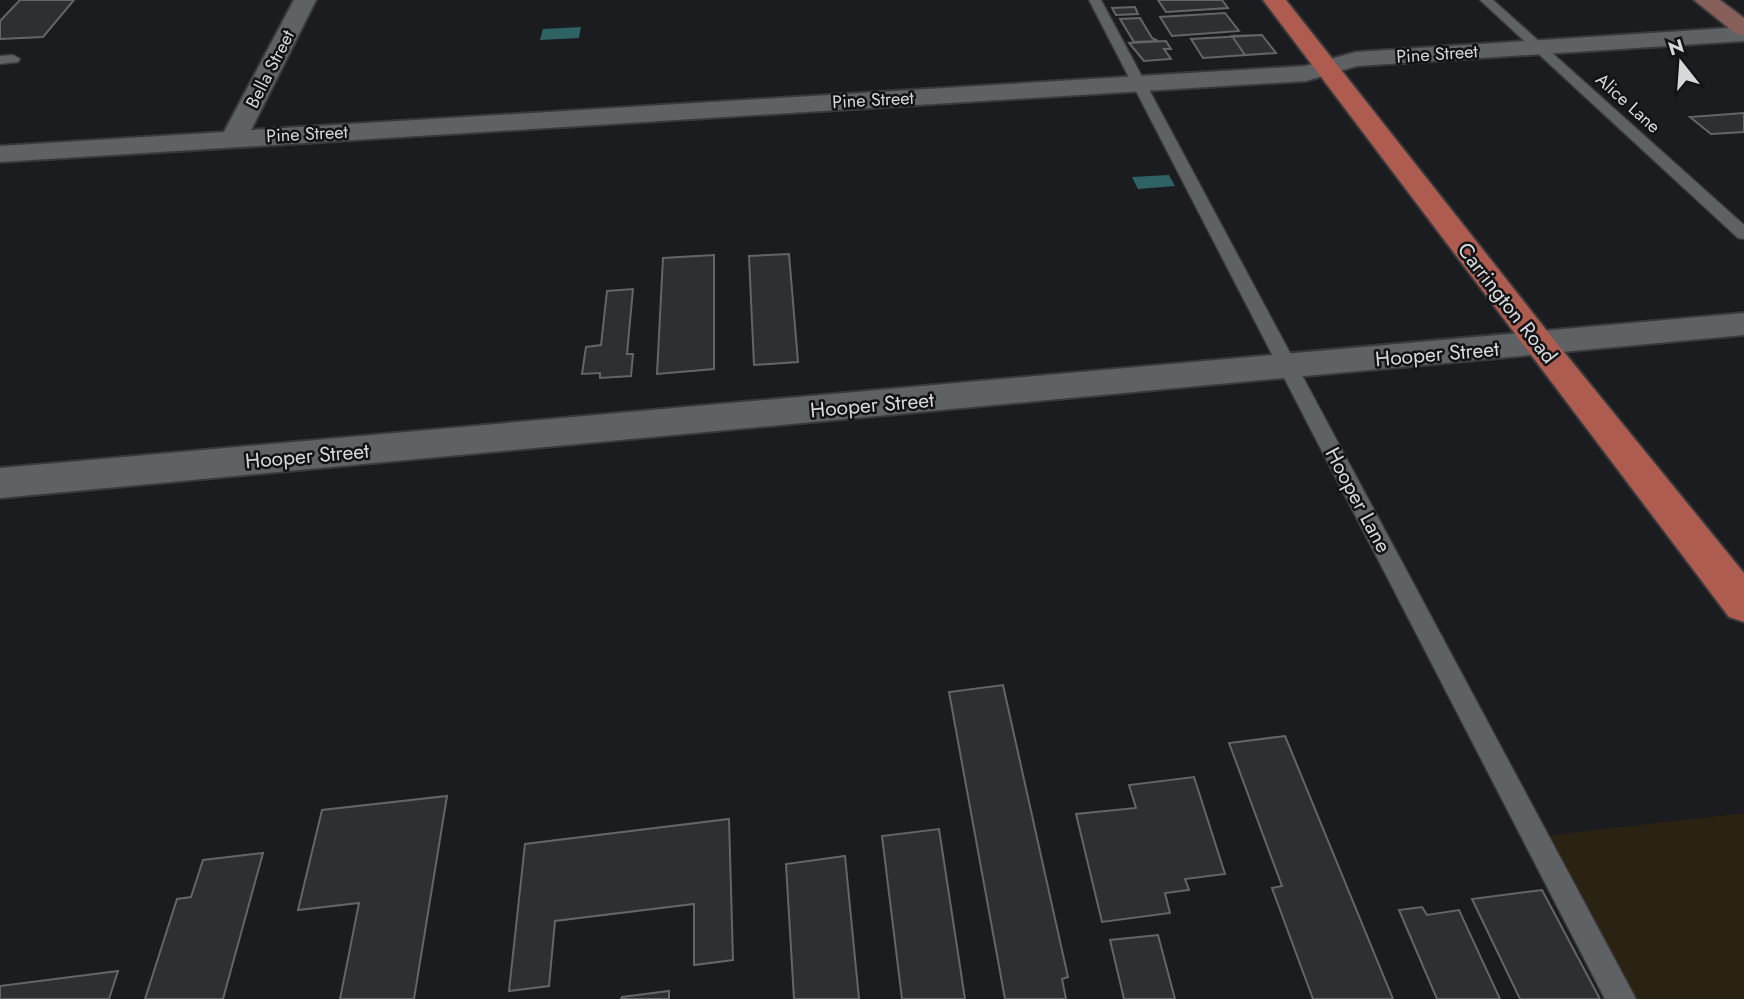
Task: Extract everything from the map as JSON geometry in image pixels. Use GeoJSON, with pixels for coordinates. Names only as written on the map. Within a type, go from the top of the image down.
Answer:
{"type":"FeatureCollection","features":[{"type":"Feature","properties":{"kind":"main road","name":"Carrington Road"},"geometry":{"type":"LineString","coordinates":[[1274,0],[1539,344],[1744,604]]}},
{"type":"Feature","properties":{"kind":"street","name":"Bella Street"},"geometry":{"type":"LineString","coordinates":[[234,138],[305,0]]}},
{"type":"Feature","properties":{"kind":"street"},"geometry":{"type":"LineString","coordinates":[[1705,0],[1744,32]]}},
{"type":"Feature","properties":{"kind":"street","name":"Pine Street"},"geometry":{"type":"LineString","coordinates":[[0,154],[1306,73],[1356,59],[1744,32]]}},
{"type":"Feature","properties":{"kind":"street","name":"Hooper Street"},"geometry":{"type":"LineString","coordinates":[[0,483],[1288,368],[1744,324]]}},
{"type":"Feature","properties":{"kind":"lane","name":"Hooper Lane"},"geometry":{"type":"LineString","coordinates":[[1095,0],[1621,999]]}},
{"type":"Feature","properties":{"kind":"lane","name":"Alice Lane"},"geometry":{"type":"LineString","coordinates":[[1486,0],[1744,234]]}},
{"type":"Feature","properties":{"kind":"shaded area"},"geometry":{"type":"Polygon","coordinates":[[[1744,813],[1744,999],[1621,999],[1534,837],[1744,813]]]}},
{"type":"Feature","properties":{"kind":"water"},"geometry":{"type":"Polygon","coordinates":[[[581,27],[579,38],[540,40],[543,29],[581,27]]]}},
{"type":"Feature","properties":{"kind":"water"},"geometry":{"type":"Polygon","coordinates":[[[1169,175],[1175,186],[1138,189],[1132,177],[1169,175]]]}},
{"type":"Feature","properties":{"kind":"building"},"geometry":{"type":"Polygon","coordinates":[[[20,0],[74,0],[43,37],[0,39],[0,21],[20,0]]]}},
{"type":"Feature","properties":{"kind":"building"},"geometry":{"type":"Polygon","coordinates":[[[1158,0],[1222,0],[1228,8],[1166,12],[1158,0]]]}},
{"type":"Feature","properties":{"kind":"building"},"geometry":{"type":"Polygon","coordinates":[[[1135,7],[1138,14],[1116,15],[1112,8],[1135,7]]]}},
{"type":"Feature","properties":{"kind":"building"},"geometry":{"type":"Polygon","coordinates":[[[1225,13],[1239,31],[1172,36],[1160,17],[1225,13]]]}},
{"type":"Feature","properties":{"kind":"building"},"geometry":{"type":"Polygon","coordinates":[[[1140,18],[1152,38],[1158,41],[1134,42],[1120,19],[1140,18]]]}},
{"type":"Feature","properties":{"kind":"building"},"geometry":{"type":"Polygon","coordinates":[[[1262,35],[1276,53],[1203,58],[1191,39],[1262,35]]]}},
{"type":"Feature","properties":{"kind":"building"},"geometry":{"type":"Polygon","coordinates":[[[1262,35],[1276,53],[1245,55],[1232,36],[1262,35]]]}},
{"type":"Feature","properties":{"kind":"building"},"geometry":{"type":"Polygon","coordinates":[[[1166,41],[1171,49],[1164,49],[1171,59],[1144,61],[1129,43],[1166,41]]]}},
{"type":"Feature","properties":{"kind":"building"},"geometry":{"type":"Polygon","coordinates":[[[1744,113],[1744,132],[1711,134],[1690,117],[1744,113]]]}},
{"type":"Feature","properties":{"kind":"building"},"geometry":{"type":"Polygon","coordinates":[[[789,254],[798,362],[754,365],[749,256],[789,254]]]}},
{"type":"Feature","properties":{"kind":"building"},"geometry":{"type":"Polygon","coordinates":[[[714,255],[714,369],[657,374],[663,258],[714,255]]]}},
{"type":"Feature","properties":{"kind":"building"},"geometry":{"type":"Polygon","coordinates":[[[633,289],[627,354],[633,354],[631,376],[600,378],[600,373],[582,374],[586,347],[601,345],[607,291],[633,289]]]}},
{"type":"Feature","properties":{"kind":"building"},"geometry":{"type":"Polygon","coordinates":[[[1003,685],[1068,977],[1062,979],[1066,999],[1005,999],[949,692],[1003,685]]]}},
{"type":"Feature","properties":{"kind":"building"},"geometry":{"type":"Polygon","coordinates":[[[1285,736],[1393,999],[1313,999],[1272,888],[1282,886],[1229,743],[1285,736]]]}},
{"type":"Feature","properties":{"kind":"building"},"geometry":{"type":"Polygon","coordinates":[[[1194,777],[1225,874],[1185,879],[1189,890],[1165,893],[1170,913],[1102,922],[1076,814],[1136,808],[1129,785],[1194,777]]]}},
{"type":"Feature","properties":{"kind":"building"},"geometry":{"type":"Polygon","coordinates":[[[447,796],[414,999],[340,999],[359,903],[298,910],[322,810],[447,796]]]}},
{"type":"Feature","properties":{"kind":"building"},"geometry":{"type":"Polygon","coordinates":[[[729,819],[733,960],[694,965],[694,904],[555,921],[549,986],[509,991],[525,844],[729,819]]]}},
{"type":"Feature","properties":{"kind":"building"},"geometry":{"type":"Polygon","coordinates":[[[939,829],[965,999],[902,999],[882,836],[939,829]]]}},
{"type":"Feature","properties":{"kind":"building"},"geometry":{"type":"Polygon","coordinates":[[[263,853],[223,999],[145,999],[177,899],[191,897],[203,860],[263,853]]]}},
{"type":"Feature","properties":{"kind":"building"},"geometry":{"type":"Polygon","coordinates":[[[845,856],[859,999],[794,999],[786,864],[845,856]]]}},
{"type":"Feature","properties":{"kind":"building"},"geometry":{"type":"Polygon","coordinates":[[[1542,890],[1600,999],[1520,999],[1472,899],[1542,890]]]}},
{"type":"Feature","properties":{"kind":"building"},"geometry":{"type":"Polygon","coordinates":[[[1422,907],[1427,915],[1459,910],[1500,999],[1437,999],[1399,910],[1422,907]]]}},
{"type":"Feature","properties":{"kind":"building"},"geometry":{"type":"Polygon","coordinates":[[[1158,935],[1175,999],[1124,999],[1110,940],[1158,935]]]}},
{"type":"Feature","properties":{"kind":"building"},"geometry":{"type":"Polygon","coordinates":[[[118,971],[109,999],[0,999],[0,986],[118,971]]]}},
{"type":"Feature","properties":{"kind":"building"},"geometry":{"type":"Polygon","coordinates":[[[669,991],[669,999],[621,999],[622,997],[669,991]]]}}]}
